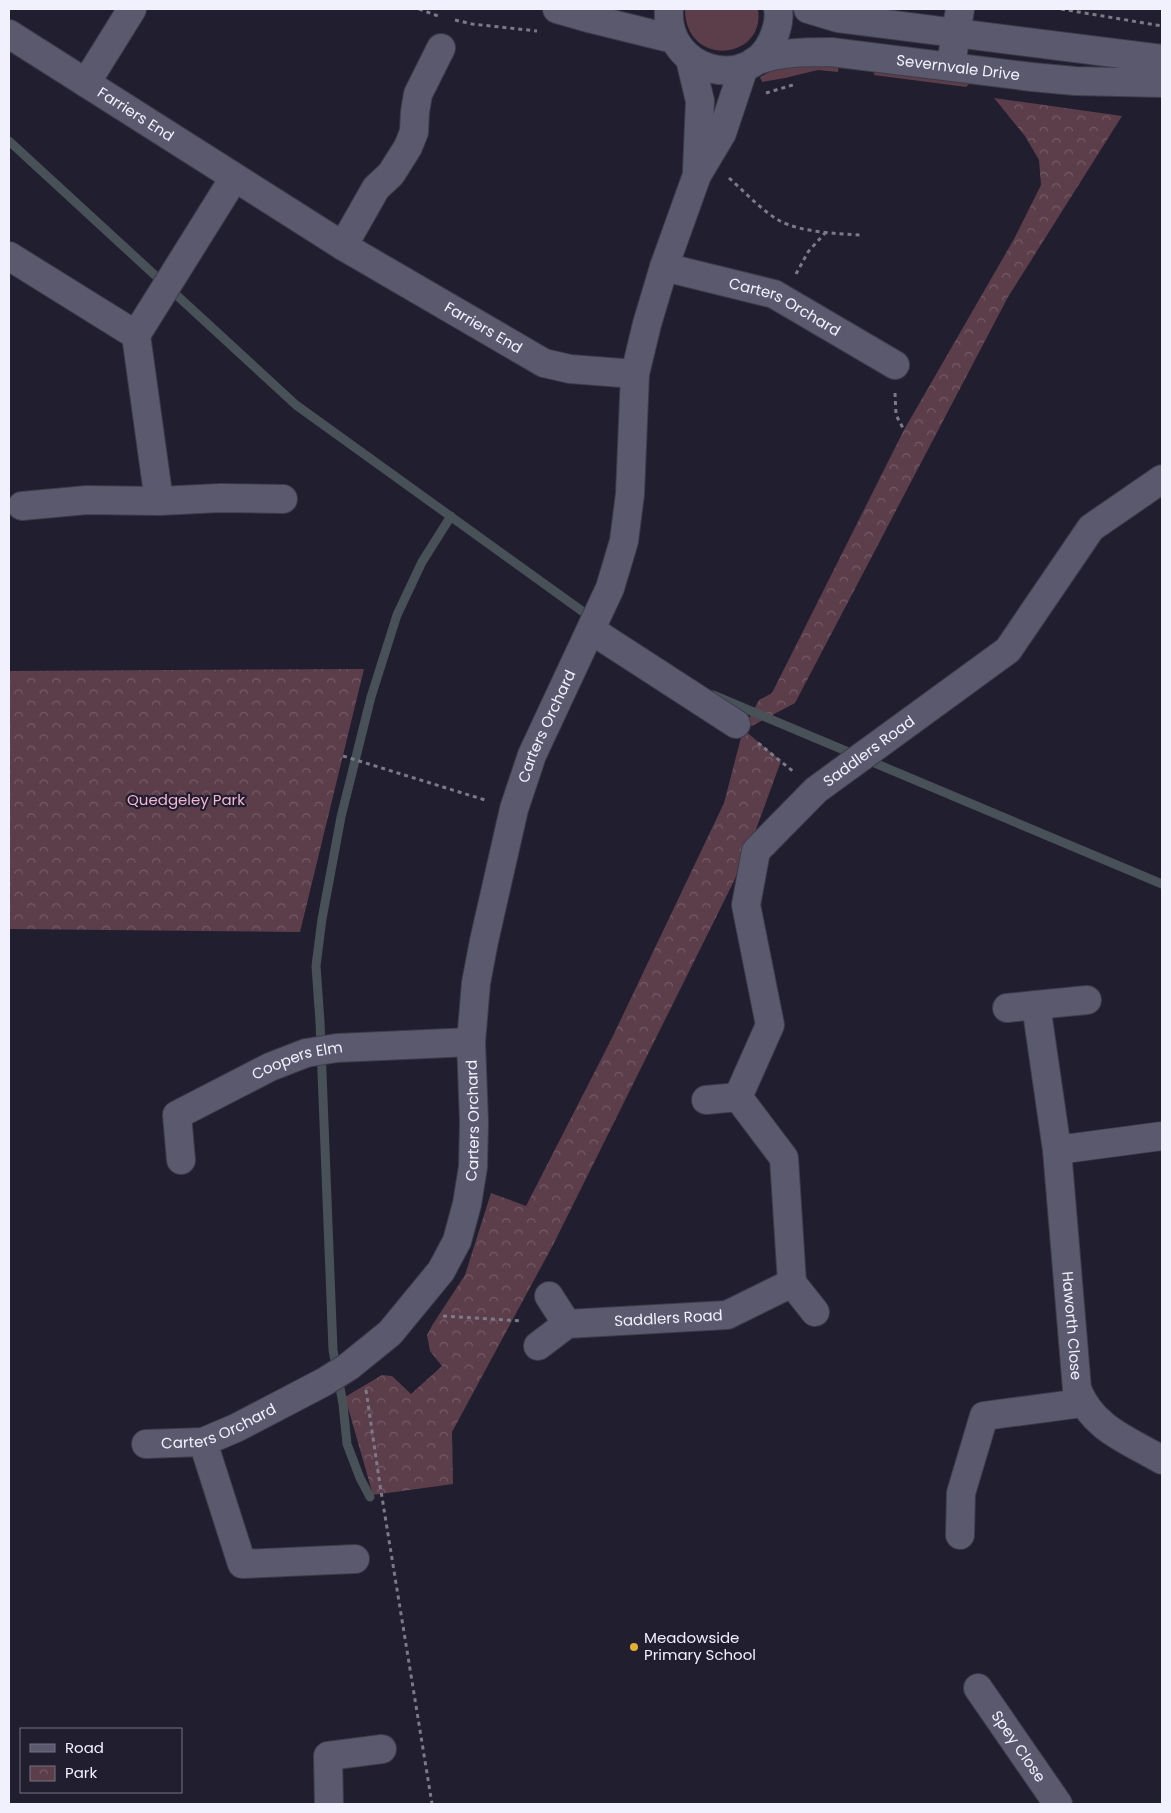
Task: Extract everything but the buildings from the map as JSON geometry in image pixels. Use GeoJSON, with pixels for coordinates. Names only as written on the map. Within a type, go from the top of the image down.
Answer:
{"type":"FeatureCollection","features":[{"type":"Feature","properties":{"kind":"street","name":"Farriers End"},"geometry":{"type":"LineString","coordinates":[[86,83],[132,9]]}},
{"type":"Feature","properties":{"kind":"street"},"geometry":{"type":"LineString","coordinates":[[558,9],[682,49]]}},
{"type":"Feature","properties":{"kind":"street","name":"Carters Orchard"},"geometry":{"type":"LineString","coordinates":[[669,9],[668,20],[682,49],[700,101],[697,175]]}},
{"type":"Feature","properties":{"kind":"street"},"geometry":{"type":"LineString","coordinates":[[750,64],[764,54],[771,44],[777,30],[778,9]]}},
{"type":"Feature","properties":{"kind":"street"},"geometry":{"type":"LineString","coordinates":[[808,9],[838,18],[958,21],[1162,58]]}},
{"type":"Feature","properties":{"kind":"street"},"geometry":{"type":"LineString","coordinates":[[951,67],[958,21]]}},
{"type":"Feature","properties":{"kind":"street","name":"Farriers End"},"geometry":{"type":"LineString","coordinates":[[9,34],[343,246],[544,362],[570,369],[635,374]]}},
{"type":"Feature","properties":{"kind":"street"},"geometry":{"type":"LineString","coordinates":[[343,246],[376,188],[391,174],[408,147],[414,132],[418,94],[441,48]]}},
{"type":"Feature","properties":{"kind":"street","name":"Severnvale Drive"},"geometry":{"type":"LineString","coordinates":[[682,49],[707,68],[726,70],[750,64],[770,56],[801,52],[831,52],[1075,81],[1162,83]]}},
{"type":"Feature","properties":{"kind":"street","name":"Carters Orchard"},"geometry":{"type":"LineString","coordinates":[[146,1444],[203,1442],[236,1428],[324,1382],[355,1362],[390,1333],[441,1271],[457,1241],[467,1204],[473,1168],[474,1122],[471,1042],[476,983],[514,809],[532,755],[610,588],[624,541],[630,494],[635,374],[647,324],[664,267],[697,175],[722,133],[750,64]]}},
{"type":"Feature","properties":{"kind":"street"},"geometry":{"type":"LineString","coordinates":[[159,502],[136,335],[234,178]]}},
{"type":"Feature","properties":{"kind":"street"},"geometry":{"type":"LineString","coordinates":[[9,256],[136,335]]}},
{"type":"Feature","properties":{"kind":"street","name":"Carters Orchard"},"geometry":{"type":"LineString","coordinates":[[664,267],[774,294],[895,365]]}},
{"type":"Feature","properties":{"kind":"street","name":"Saddlers Road"},"geometry":{"type":"LineString","coordinates":[[738,1097],[770,1025],[746,904],[756,851],[816,790],[1008,650],[1091,528],[1162,479]]}},
{"type":"Feature","properties":{"kind":"street"},"geometry":{"type":"LineString","coordinates":[[22,506],[87,500],[159,502],[220,498],[283,500]]}},
{"type":"Feature","properties":{"kind":"street"},"geometry":{"type":"LineString","coordinates":[[591,630],[736,724]]}},
{"type":"Feature","properties":{"kind":"street"},"geometry":{"type":"LineString","coordinates":[[1007,1008],[1087,1000]]}},
{"type":"Feature","properties":{"kind":"street","name":"Haworth Close"},"geometry":{"type":"LineString","coordinates":[[1036,1005],[1056,1150],[1077,1390],[1082,1403],[1092,1416],[1109,1430],[1162,1460]]}},
{"type":"Feature","properties":{"kind":"street","name":"Coopers Elm"},"geometry":{"type":"LineString","coordinates":[[181,1160],[176,1115],[270,1067],[306,1053],[337,1048],[471,1042]]}},
{"type":"Feature","properties":{"kind":"street"},"geometry":{"type":"LineString","coordinates":[[706,1100],[738,1097],[784,1158],[792,1283],[816,1312]]}},
{"type":"Feature","properties":{"kind":"street"},"geometry":{"type":"LineString","coordinates":[[1056,1150],[1162,1136]]}},
{"type":"Feature","properties":{"kind":"street","name":"Saddlers Road"},"geometry":{"type":"LineString","coordinates":[[567,1324],[727,1315],[792,1283]]}},
{"type":"Feature","properties":{"kind":"street"},"geometry":{"type":"LineString","coordinates":[[538,1346],[567,1324],[549,1296]]}},
{"type":"Feature","properties":{"kind":"street"},"geometry":{"type":"LineString","coordinates":[[960,1535],[960,1493],[984,1416],[1082,1403]]}},
{"type":"Feature","properties":{"kind":"street"},"geometry":{"type":"LineString","coordinates":[[203,1442],[242,1564],[355,1559]]}},
{"type":"Feature","properties":{"kind":"street","name":"Spey Close"},"geometry":{"type":"LineString","coordinates":[[978,1688],[1058,1804]]}},
{"type":"Feature","properties":{"kind":"street"},"geometry":{"type":"LineString","coordinates":[[329,1804],[328,1756],[382,1749]]}},
{"type":"Feature","properties":{"kind":"path"},"geometry":{"type":"LineString","coordinates":[[419,9],[444,18]]}},
{"type":"Feature","properties":{"kind":"path"},"geometry":{"type":"LineString","coordinates":[[1061,9],[1162,26]]}},
{"type":"Feature","properties":{"kind":"path"},"geometry":{"type":"LineString","coordinates":[[454,20],[472,24],[541,31]]}},
{"type":"Feature","properties":{"kind":"path"},"geometry":{"type":"LineString","coordinates":[[763,94],[804,82]]}},
{"type":"Feature","properties":{"kind":"path"},"geometry":{"type":"LineString","coordinates":[[727,176],[764,210],[782,222],[825,232],[861,236]]}},
{"type":"Feature","properties":{"kind":"path"},"geometry":{"type":"LineString","coordinates":[[783,300],[808,252],[825,232]]}},
{"type":"Feature","properties":{"kind":"path"},"geometry":{"type":"LineString","coordinates":[[895,365],[896,415],[904,430]]}},
{"type":"Feature","properties":{"kind":"path"},"geometry":{"type":"LineString","coordinates":[[736,724],[816,790]]}},
{"type":"Feature","properties":{"kind":"path"},"geometry":{"type":"LineString","coordinates":[[343,756],[514,809]]}},
{"type":"Feature","properties":{"kind":"path"},"geometry":{"type":"LineString","coordinates":[[406,1314],[567,1324]]}},
{"type":"Feature","properties":{"kind":"path"},"geometry":{"type":"LineString","coordinates":[[355,1362],[382,1495],[432,1804]]}},
{"type":"Feature","properties":{"kind":"green space"},"geometry":{"type":"Polygon","coordinates":[[[685,9],[758,9],[757,26],[750,39],[738,47],[724,51],[710,49],[698,41],[688,28],[685,9]]]}},
{"type":"Feature","properties":{"kind":"green space"},"geometry":{"type":"Polygon","coordinates":[[[839,63],[838,72],[818,70],[762,82],[760,77],[776,68],[839,63]]]}},
{"type":"Feature","properties":{"kind":"green space"},"geometry":{"type":"Polygon","coordinates":[[[875,66],[972,81],[966,87],[874,75],[875,66]]]}},
{"type":"Feature","properties":{"kind":"green space"},"geometry":{"type":"Polygon","coordinates":[[[994,98],[1122,116],[1008,297],[795,703],[744,730],[781,761],[755,832],[733,883],[554,1243],[452,1432],[453,1484],[373,1495],[345,1397],[382,1375],[392,1376],[411,1394],[442,1366],[430,1351],[427,1335],[465,1275],[491,1193],[526,1206],[612,1038],[724,803],[743,730],[759,700],[772,693],[904,430],[1014,239],[1041,185],[1039,160],[1025,136],[994,98]]]}},
{"type":"Feature","properties":{"kind":"green space","name":"Quedgeley Park"},"geometry":{"type":"Polygon","coordinates":[[[364,669],[300,932],[9,929],[9,671],[364,669]]]}},
{"type":"Feature","properties":{"kind":"waterway"},"geometry":{"type":"LineString","coordinates":[[9,141],[296,405],[593,619]]}},
{"type":"Feature","properties":{"kind":"waterway"},"geometry":{"type":"LineString","coordinates":[[370,1497],[360,1478],[347,1444],[343,1404],[333,1350],[320,1022],[316,966],[322,919],[341,817],[371,697],[397,615],[422,562],[451,516]]}},
{"type":"Feature","properties":{"kind":"waterway"},"geometry":{"type":"LineString","coordinates":[[713,695],[1162,884]]}},
{"type":"Feature","properties":{"kind":"place","name":"Meadowside Primary School"},"geometry":{"type":"Point","coordinates":[634,1647]}}]}
